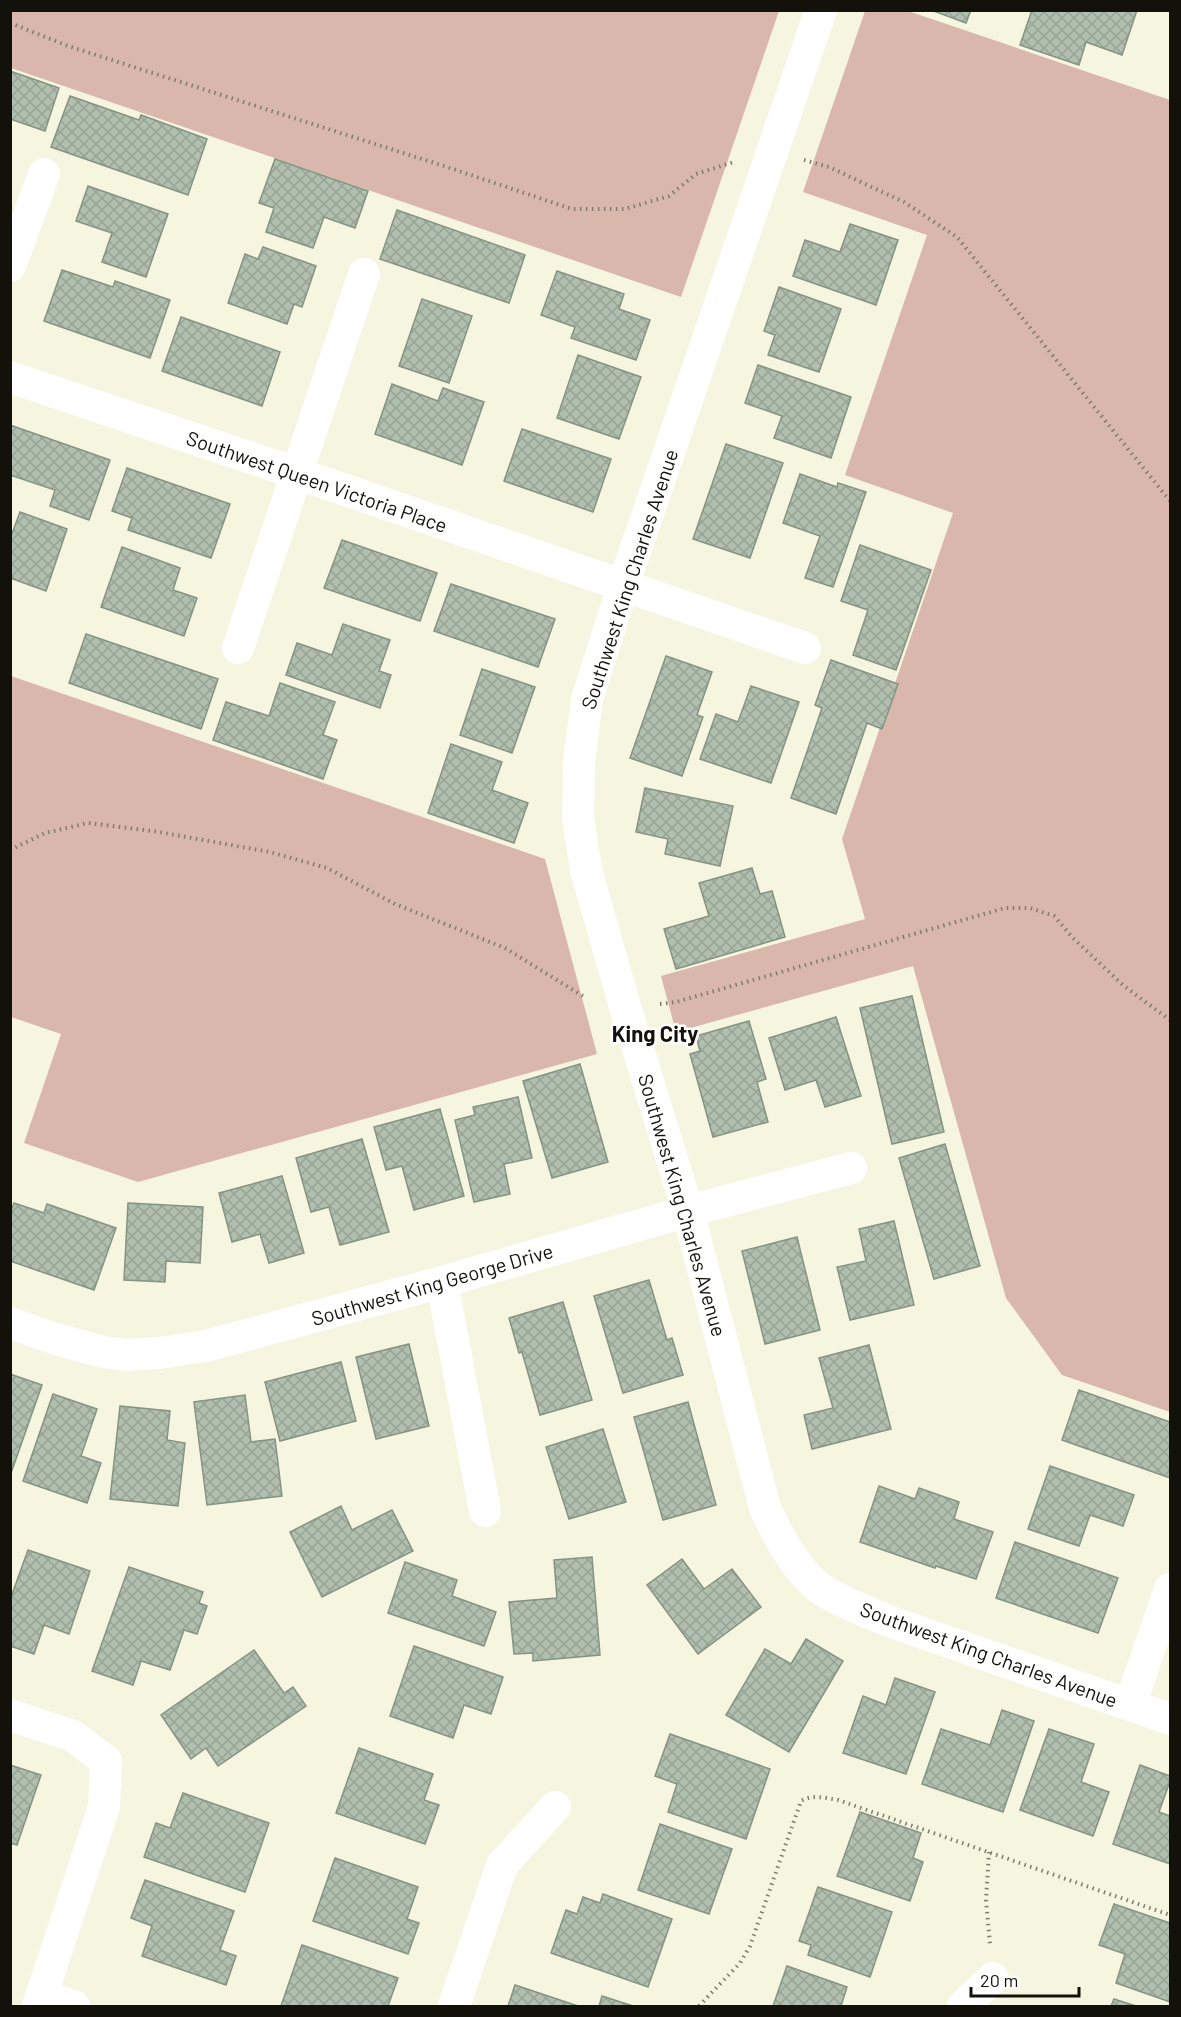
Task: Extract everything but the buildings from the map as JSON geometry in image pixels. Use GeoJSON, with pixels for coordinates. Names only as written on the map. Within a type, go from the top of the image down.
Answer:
{"type":"FeatureCollection","features":[{"type":"Feature","properties":{"kind":"street","name":"Southwest King Charles Avenue"},"geometry":{"type":"LineString","coordinates":[[821,10],[586,699],[579,762],[578,817],[586,870],[626,1010],[688,1210],[765,1508],[786,1551],[817,1587],[849,1604],[891,1622],[1170,1719]]}},
{"type":"Feature","properties":{"kind":"street"},"geometry":{"type":"LineString","coordinates":[[10,266],[44,174]]}},
{"type":"Feature","properties":{"kind":"street"},"geometry":{"type":"LineString","coordinates":[[238,648],[364,274]]}},
{"type":"Feature","properties":{"kind":"street","name":"Southwest Queen Victoria Place"},"geometry":{"type":"LineString","coordinates":[[10,377],[805,648]]}},
{"type":"Feature","properties":{"kind":"street","name":"Southwest King George Drive"},"geometry":{"type":"LineString","coordinates":[[10,1323],[103,1352],[126,1355],[207,1346],[442,1282],[688,1210],[851,1168]]}},
{"type":"Feature","properties":{"kind":"street"},"geometry":{"type":"LineString","coordinates":[[442,1282],[485,1511]]}},
{"type":"Feature","properties":{"kind":"street","name":"Southwest King Charles Avenue"},"geometry":{"type":"LineString","coordinates":[[1130,1705],[1170,1589]]}},
{"type":"Feature","properties":{"kind":"street"},"geometry":{"type":"LineString","coordinates":[[10,1715],[73,1736],[106,1761],[104,1807],[39,2001],[74,2007]]}},
{"type":"Feature","properties":{"kind":"street"},"geometry":{"type":"LineString","coordinates":[[454,2007],[502,1865],[555,1807]]}},
{"type":"Feature","properties":{"kind":"street"},"geometry":{"type":"LineString","coordinates":[[963,2007],[993,1978]]}},
{"type":"Feature","properties":{"kind":"path"},"geometry":{"type":"LineString","coordinates":[[10,23],[68,46],[572,209],[625,209],[669,196],[696,174],[735,161],[771,158],[801,159],[829,167],[904,202],[957,237],[1170,501]]}},
{"type":"Feature","properties":{"kind":"path"},"geometry":{"type":"LineString","coordinates":[[699,2007],[740,1963],[750,1946],[801,1801],[808,1797],[838,1800],[1170,1915]]}},
{"type":"Feature","properties":{"kind":"path"},"geometry":{"type":"LineString","coordinates":[[989,1852],[986,1900],[993,1978]]}},
{"type":"Feature","properties":{"kind":"shaded area"},"geometry":{"type":"Polygon","coordinates":[[[11,10],[779,11],[681,297],[11,68],[11,10]]]}},
{"type":"Feature","properties":{"kind":"shaded area"},"geometry":{"type":"Polygon","coordinates":[[[865,11],[908,11],[1170,100],[1170,1412],[1062,1375],[1006,1298],[913,966],[676,1032],[661,976],[865,919],[842,839],[953,513],[845,475],[927,235],[803,192],[865,11]]]}},
{"type":"Feature","properties":{"kind":"shaded area"},"geometry":{"type":"Polygon","coordinates":[[[11,676],[545,859],[597,1054],[138,1182],[24,1143],[61,1034],[11,1017],[11,676]]]}},
{"type":"Feature","properties":{"kind":"district","name":"King City"},"geometry":{"type":"Point","coordinates":[655,1033]}}]}
